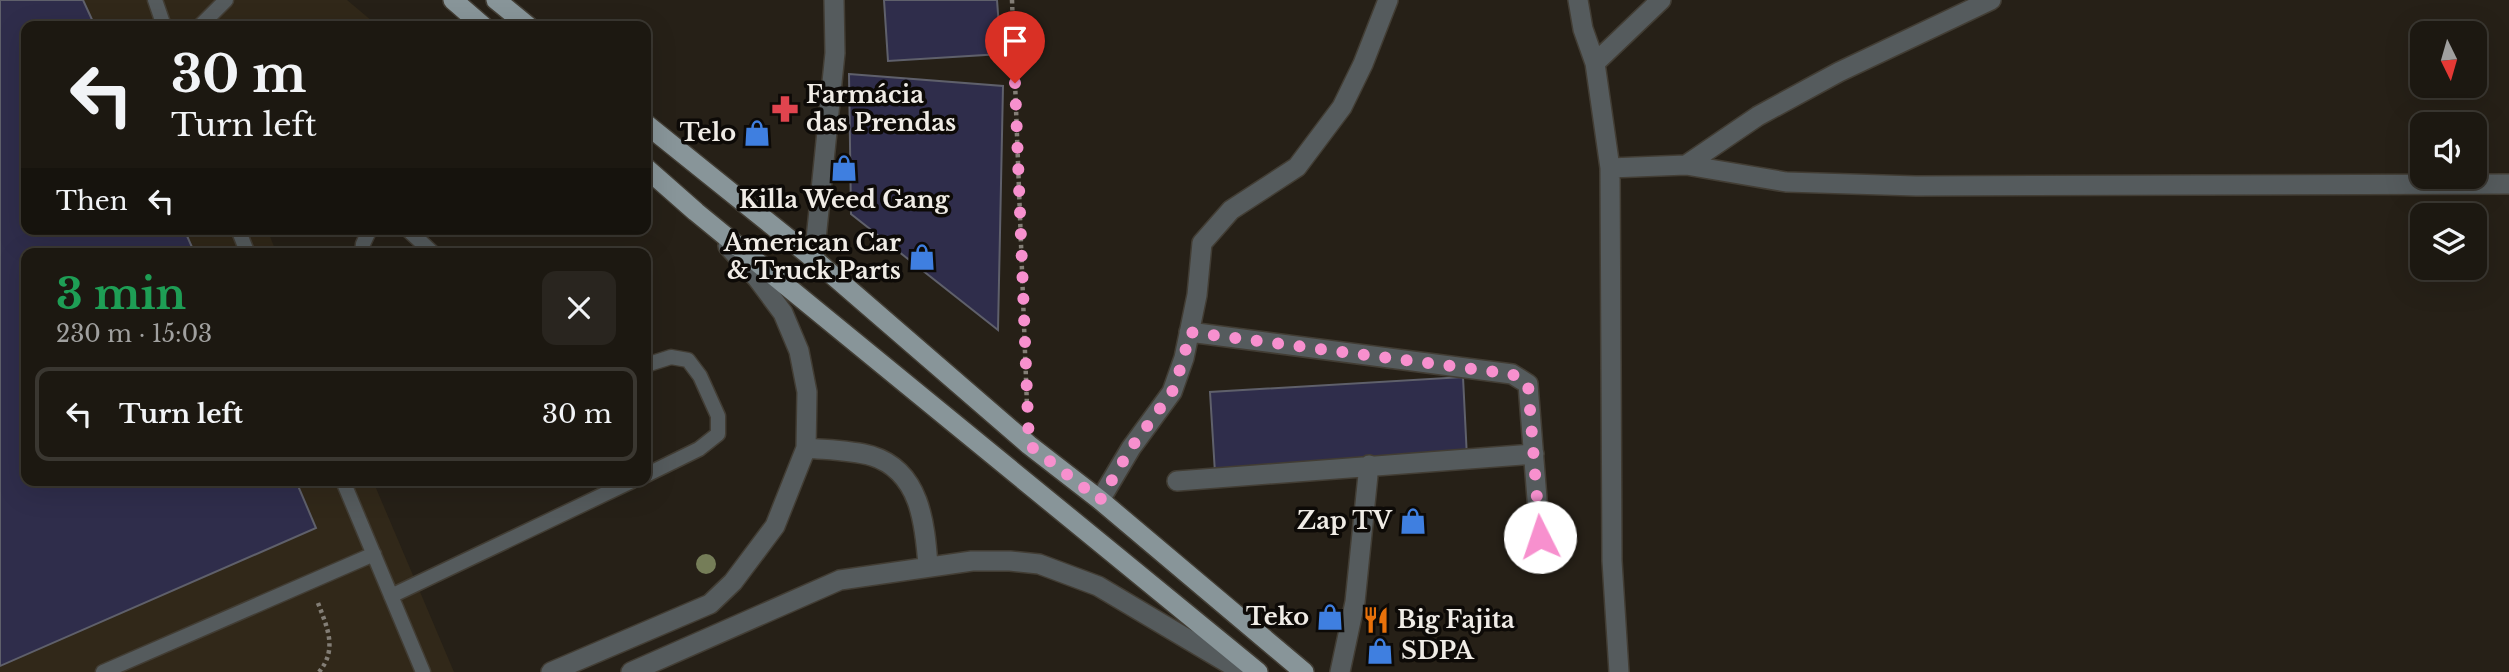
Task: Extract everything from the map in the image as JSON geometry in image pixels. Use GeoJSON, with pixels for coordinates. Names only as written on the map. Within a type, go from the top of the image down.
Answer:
{"type":"FeatureCollection","features":[{"type":"Feature","properties":{"kind":"main road"},"geometry":{"type":"LineString","coordinates":[[453,0],[477,21]]}},
{"type":"Feature","properties":{"kind":"main road"},"geometry":{"type":"LineString","coordinates":[[496,0],[522,21]]}},
{"type":"Feature","properties":{"kind":"main road"},"geometry":{"type":"LineString","coordinates":[[651,128],[814,259],[1029,445],[1100,500],[1304,672]]}},
{"type":"Feature","properties":{"kind":"main road"},"geometry":{"type":"LineString","coordinates":[[651,172],[1258,672]]}},
{"type":"Feature","properties":{"kind":"street"},"geometry":{"type":"LineString","coordinates":[[814,259],[834,65],[834,0]]}},
{"type":"Feature","properties":{"kind":"street"},"geometry":{"type":"LineString","coordinates":[[1100,500],[1131,448],[1172,392],[1184,358],[1197,295],[1202,243],[1231,210],[1297,167],[1342,107],[1363,64],[1388,0]]}},
{"type":"Feature","properties":{"kind":"street"},"geometry":{"type":"LineString","coordinates":[[1578,0],[1583,29],[1595,63],[1611,168],[1612,561],[1619,672]]}},
{"type":"Feature","properties":{"kind":"street"},"geometry":{"type":"LineString","coordinates":[[1595,63],[1661,0]]}},
{"type":"Feature","properties":{"kind":"street"},"geometry":{"type":"LineString","coordinates":[[1686,165],[1758,116],[1839,72],[1992,0]]}},
{"type":"Feature","properties":{"kind":"street"},"geometry":{"type":"LineString","coordinates":[[1611,168],[1686,165],[1786,182],[1916,186],[2509,184]]}},
{"type":"Feature","properties":{"kind":"street"},"geometry":{"type":"LineString","coordinates":[[551,672],[710,604],[733,582],[775,526],[806,448],[807,392],[799,351],[783,313],[757,278],[696,212]]}},
{"type":"Feature","properties":{"kind":"street"},"geometry":{"type":"LineString","coordinates":[[1189,332],[1512,374],[1528,384],[1540,537]]}},
{"type":"Feature","properties":{"kind":"street"},"geometry":{"type":"LineString","coordinates":[[806,448],[872,456],[892,466],[919,501],[925,527],[928,566]]}},
{"type":"Feature","properties":{"kind":"street"},"geometry":{"type":"LineString","coordinates":[[1177,481],[1534,454]]}},
{"type":"Feature","properties":{"kind":"street"},"geometry":{"type":"LineString","coordinates":[[1340,672],[1355,601],[1369,465]]}},
{"type":"Feature","properties":{"kind":"street"},"geometry":{"type":"LineString","coordinates":[[631,672],[840,580],[972,561],[1039,564],[1098,586],[1242,672]]}},
{"type":"Feature","properties":{"kind":"lane"},"geometry":{"type":"LineString","coordinates":[[155,0],[162,21]]}},
{"type":"Feature","properties":{"kind":"lane"},"geometry":{"type":"LineString","coordinates":[[205,21],[226,0]]}},
{"type":"Feature","properties":{"kind":"lane"},"geometry":{"type":"LineString","coordinates":[[413,235],[428,248]]}},
{"type":"Feature","properties":{"kind":"lane"},"geometry":{"type":"LineString","coordinates":[[651,363],[671,356],[688,360],[700,376],[718,416],[718,434],[699,449],[651,473]]}},
{"type":"Feature","properties":{"kind":"lane"},"geometry":{"type":"LineString","coordinates":[[345,486],[423,672]]}},
{"type":"Feature","properties":{"kind":"lane"},"geometry":{"type":"LineString","coordinates":[[391,596],[622,486]]}},
{"type":"Feature","properties":{"kind":"lane"},"geometry":{"type":"LineString","coordinates":[[103,672],[374,554]]}},
{"type":"Feature","properties":{"kind":"path"},"geometry":{"type":"LineString","coordinates":[[1012,0],[1029,445]]}},
{"type":"Feature","properties":{"kind":"path"},"geometry":{"type":"LineString","coordinates":[[310,582],[330,637],[330,651],[319,672]]}},
{"type":"Feature","properties":{"kind":"shaded area"},"geometry":{"type":"Polygon","coordinates":[[[0,0],[347,0],[372,21],[21,21],[21,235],[269,235],[275,248],[21,248],[21,486],[375,486],[454,672],[0,672],[0,0]]]}},
{"type":"Feature","properties":{"kind":"building"},"geometry":{"type":"Polygon","coordinates":[[[0,0],[83,0],[93,21],[21,21],[21,235],[187,235],[192,248],[21,248],[21,486],[298,486],[316,528],[0,666],[0,0]]]}},
{"type":"Feature","properties":{"kind":"building"},"geometry":{"type":"Polygon","coordinates":[[[884,0],[997,0],[1001,54],[888,61],[884,0]]]}},
{"type":"Feature","properties":{"kind":"building"},"geometry":{"type":"Polygon","coordinates":[[[849,74],[1003,86],[998,330],[851,214],[849,74]]]}},
{"type":"Feature","properties":{"kind":"building"},"geometry":{"type":"Polygon","coordinates":[[[1463,377],[1467,458],[1215,473],[1210,392],[1463,377]]]}},
{"type":"Feature","properties":{"kind":"place","name":"Farmácia das Prendas"},"geometry":{"type":"Point","coordinates":[785,109]}},
{"type":"Feature","properties":{"kind":"place","name":"Telo"},"geometry":{"type":"Point","coordinates":[757,133]}},
{"type":"Feature","properties":{"kind":"place","name":"Killa Weed Gang"},"geometry":{"type":"Point","coordinates":[844,168]}},
{"type":"Feature","properties":{"kind":"place","name":"American Car & Truck Parts"},"geometry":{"type":"Point","coordinates":[922,257]}},
{"type":"Feature","properties":{"kind":"place","name":"Zap TV"},"geometry":{"type":"Point","coordinates":[1413,521]}},
{"type":"Feature","properties":{"kind":"place","name":"Teko"},"geometry":{"type":"Point","coordinates":[1330,617]}},
{"type":"Feature","properties":{"kind":"place","name":"Big Fajita"},"geometry":{"type":"Point","coordinates":[1376,620]}},
{"type":"Feature","properties":{"kind":"place","name":"SDPA"},"geometry":{"type":"Point","coordinates":[1380,651]}},
{"type":"Feature","properties":{"kind":"route"},"geometry":{"type":"LineString","coordinates":[[1015,83],[1029,445],[1100,500],[1131,448],[1172,392],[1184,358],[1189,332],[1512,374],[1528,384],[1540,537]]}}]}
